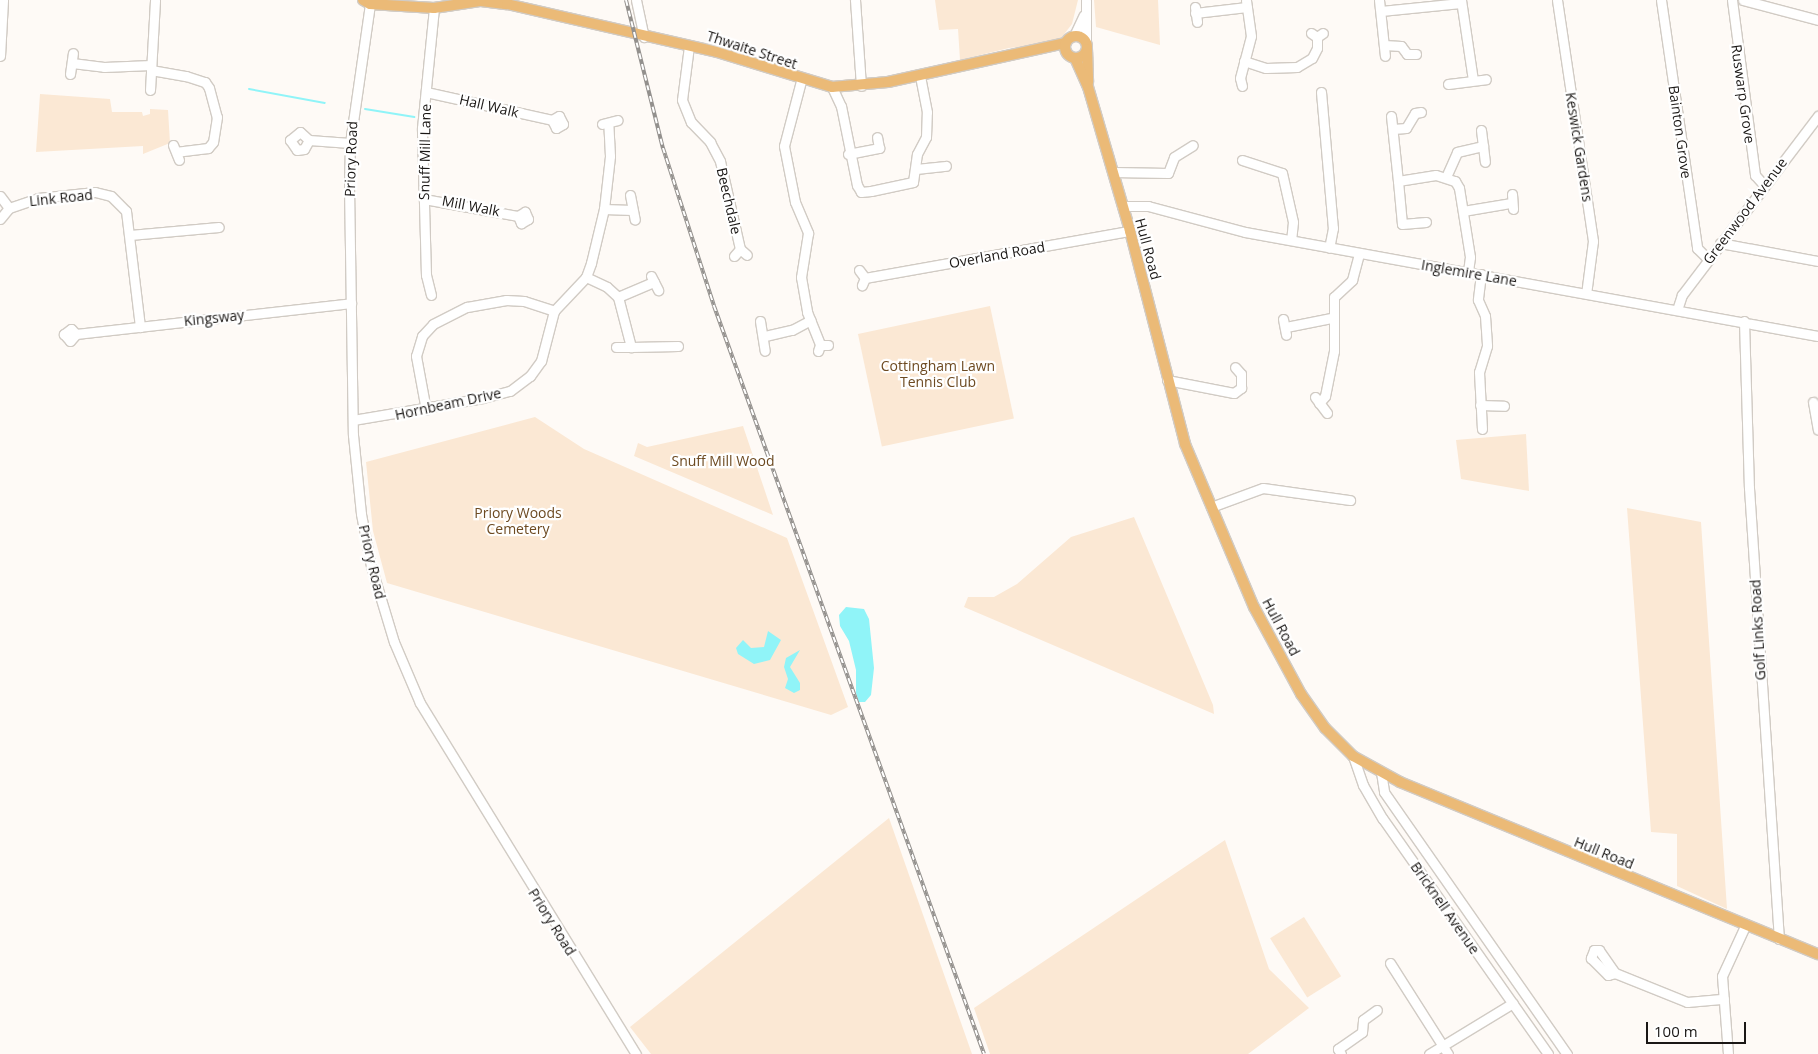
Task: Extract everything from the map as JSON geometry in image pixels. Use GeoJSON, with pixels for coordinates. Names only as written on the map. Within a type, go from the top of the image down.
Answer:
{"type":"FeatureCollection","features":[{"type":"Feature","properties":{"kind":"main road","name":"Thwaite Street"},"geometry":{"type":"LineString","coordinates":[[366,2],[434,8],[457,2],[507,4],[689,46],[801,81],[832,87],[861,86],[920,75],[1066,43]]}},
{"type":"Feature","properties":{"kind":"main road"},"geometry":{"type":"LineString","coordinates":[[1066,43],[1074,36],[1087,45],[1084,55],[1071,56]]}},
{"type":"Feature","properties":{"kind":"main road","name":"Hull Road"},"geometry":{"type":"LineString","coordinates":[[1066,43],[1088,87],[1130,232],[1166,380],[1185,444],[1254,607],[1301,694],[1325,728],[1353,756],[1381,772],[1744,926],[1818,954]]}},
{"type":"Feature","properties":{"kind":"main road","name":"Hull Road"},"geometry":{"type":"LineString","coordinates":[[1087,45],[1088,87]]}},
{"type":"Feature","properties":{"kind":"main road","name":"Thwaite Street"},"geometry":{"type":"LineString","coordinates":[[1038,50],[1071,56]]}},
{"type":"Feature","properties":{"kind":"street"},"geometry":{"type":"LineString","coordinates":[[0,52],[3,0]]}},
{"type":"Feature","properties":{"kind":"street"},"geometry":{"type":"LineString","coordinates":[[150,90],[155,0]]}},
{"type":"Feature","properties":{"kind":"street"},"geometry":{"type":"LineString","coordinates":[[636,0],[644,37]]}},
{"type":"Feature","properties":{"kind":"street"},"geometry":{"type":"LineString","coordinates":[[855,0],[861,86]]}},
{"type":"Feature","properties":{"kind":"street"},"geometry":{"type":"LineString","coordinates":[[1379,0],[1385,56]]}},
{"type":"Feature","properties":{"kind":"street","name":"Keswick Gardens"},"geometry":{"type":"LineString","coordinates":[[1557,0],[1593,241],[1586,294]]}},
{"type":"Feature","properties":{"kind":"street","name":"Bainton Grove"},"geometry":{"type":"LineString","coordinates":[[1661,0],[1697,248],[1708,259]]}},
{"type":"Feature","properties":{"kind":"street","name":"Ruswarp Grove"},"geometry":{"type":"LineString","coordinates":[[1732,0],[1755,175],[1764,185]]}},
{"type":"Feature","properties":{"kind":"street"},"geometry":{"type":"LineString","coordinates":[[1744,0],[1818,20]]}},
{"type":"Feature","properties":{"kind":"street","name":"Priory Road"},"geometry":{"type":"LineString","coordinates":[[366,2],[350,143],[352,420],[359,500],[371,566],[394,642],[420,703],[636,1054]]}},
{"type":"Feature","properties":{"kind":"street"},"geometry":{"type":"LineString","coordinates":[[1381,11],[1461,2],[1473,80]]}},
{"type":"Feature","properties":{"kind":"street"},"geometry":{"type":"LineString","coordinates":[[1074,36],[1087,3]]}},
{"type":"Feature","properties":{"kind":"street"},"geometry":{"type":"LineString","coordinates":[[1087,3],[1087,45]]}},
{"type":"Feature","properties":{"kind":"street"},"geometry":{"type":"LineString","coordinates":[[1196,14],[1247,3],[1251,36],[1244,61],[1242,86]]}},
{"type":"Feature","properties":{"kind":"street","name":"Snuff Mill Lane"},"geometry":{"type":"LineString","coordinates":[[431,295],[426,274],[422,128],[434,8]]}},
{"type":"Feature","properties":{"kind":"street"},"geometry":{"type":"LineString","coordinates":[[1244,61],[1266,68],[1297,67],[1312,58],[1318,48],[1317,34]]}},
{"type":"Feature","properties":{"kind":"street"},"geometry":{"type":"LineString","coordinates":[[1384,45],[1401,46],[1407,54],[1416,54]]}},
{"type":"Feature","properties":{"kind":"street","name":"Beechdale"},"geometry":{"type":"LineString","coordinates":[[689,46],[682,100],[692,122],[710,142],[720,162],[740,253]]}},
{"type":"Feature","properties":{"kind":"street"},"geometry":{"type":"LineString","coordinates":[[70,74],[72,58],[104,67],[151,68],[206,82],[217,117],[214,142],[208,148],[176,152]]}},
{"type":"Feature","properties":{"kind":"street"},"geometry":{"type":"LineString","coordinates":[[832,87],[841,106],[848,154],[861,192],[913,182],[918,154],[926,137],[927,112],[920,75]]}},
{"type":"Feature","properties":{"kind":"street"},"geometry":{"type":"LineString","coordinates":[[1448,84],[1486,79]]}},
{"type":"Feature","properties":{"kind":"street"},"geometry":{"type":"LineString","coordinates":[[801,81],[784,146],[795,202],[808,233],[801,277],[811,320],[822,347]]}},
{"type":"Feature","properties":{"kind":"street","name":"Hall Walk"},"geometry":{"type":"LineString","coordinates":[[426,92],[552,120]]}},
{"type":"Feature","properties":{"kind":"street"},"geometry":{"type":"LineString","coordinates":[[1321,92],[1333,228],[1329,248]]}},
{"type":"Feature","properties":{"kind":"street"},"geometry":{"type":"LineString","coordinates":[[1393,129],[1406,128],[1415,113],[1421,112]]}},
{"type":"Feature","properties":{"kind":"street"},"geometry":{"type":"LineString","coordinates":[[1391,116],[1402,224],[1426,222]]}},
{"type":"Feature","properties":{"kind":"street","name":"Greenwood Avenue"},"geometry":{"type":"LineString","coordinates":[[1677,310],[1682,294],[1764,185],[1817,119]]}},
{"type":"Feature","properties":{"kind":"street","name":"Hornbeam Drive"},"geometry":{"type":"LineString","coordinates":[[352,420],[426,410],[510,391],[530,376],[540,361],[554,311],[586,277],[604,209],[610,156],[609,122]]}},
{"type":"Feature","properties":{"kind":"street"},"geometry":{"type":"LineString","coordinates":[[1481,130],[1485,162]]}},
{"type":"Feature","properties":{"kind":"street"},"geometry":{"type":"LineString","coordinates":[[848,154],[879,148],[877,137]]}},
{"type":"Feature","properties":{"kind":"street"},"geometry":{"type":"LineString","coordinates":[[309,140],[350,143]]}},
{"type":"Feature","properties":{"kind":"street"},"geometry":{"type":"LineString","coordinates":[[1113,172],[1168,172],[1174,157],[1195,143]]}},
{"type":"Feature","properties":{"kind":"street"},"geometry":{"type":"LineString","coordinates":[[1446,176],[1457,152],[1483,146]]}},
{"type":"Feature","properties":{"kind":"street"},"geometry":{"type":"LineString","coordinates":[[1241,160],[1282,173],[1293,222],[1291,240]]}},
{"type":"Feature","properties":{"kind":"street"},"geometry":{"type":"LineString","coordinates":[[916,170],[946,167]]}},
{"type":"Feature","properties":{"kind":"street"},"geometry":{"type":"LineString","coordinates":[[1398,181],[1446,176],[1459,188],[1470,257],[1468,272]]}},
{"type":"Feature","properties":{"kind":"street","name":"Link Road"},"geometry":{"type":"LineString","coordinates":[[0,219],[10,208],[38,198],[95,192],[111,196],[126,212],[140,327]]}},
{"type":"Feature","properties":{"kind":"street"},"geometry":{"type":"LineString","coordinates":[[630,195],[635,220]]}},
{"type":"Feature","properties":{"kind":"street"},"geometry":{"type":"LineString","coordinates":[[0,196],[10,208]]}},
{"type":"Feature","properties":{"kind":"street","name":"Mill Walk"},"geometry":{"type":"LineString","coordinates":[[424,199],[518,216]]}},
{"type":"Feature","properties":{"kind":"street"},"geometry":{"type":"LineString","coordinates":[[1463,211],[1512,202]]}},
{"type":"Feature","properties":{"kind":"street","name":"Inglemire Lane"},"geometry":{"type":"LineString","coordinates":[[1122,206],[1148,206],[1329,248],[1744,321],[1818,336]]}},
{"type":"Feature","properties":{"kind":"street"},"geometry":{"type":"LineString","coordinates":[[604,209],[632,210]]}},
{"type":"Feature","properties":{"kind":"street"},"geometry":{"type":"LineString","coordinates":[[130,236],[219,227]]}},
{"type":"Feature","properties":{"kind":"street","name":"Overland Road"},"geometry":{"type":"LineString","coordinates":[[859,270],[864,282],[1130,232]]}},
{"type":"Feature","properties":{"kind":"street"},"geometry":{"type":"LineString","coordinates":[[1720,243],[1818,261]]}},
{"type":"Feature","properties":{"kind":"street"},"geometry":{"type":"LineString","coordinates":[[1327,413],[1317,400],[1325,396],[1334,351],[1331,318],[1334,297],[1352,280],[1359,253]]}},
{"type":"Feature","properties":{"kind":"street"},"geometry":{"type":"LineString","coordinates":[[1481,274],[1478,300],[1485,316],[1487,346],[1479,372],[1482,429]]}},
{"type":"Feature","properties":{"kind":"street"},"geometry":{"type":"LineString","coordinates":[[586,277],[607,287],[618,297],[631,347]]}},
{"type":"Feature","properties":{"kind":"street"},"geometry":{"type":"LineString","coordinates":[[618,297],[654,283]]}},
{"type":"Feature","properties":{"kind":"street"},"geometry":{"type":"LineString","coordinates":[[426,410],[416,356],[422,336],[433,324],[467,307],[506,300],[524,301],[554,311]]}},
{"type":"Feature","properties":{"kind":"street","name":"Kingsway"},"geometry":{"type":"LineString","coordinates":[[76,334],[351,303]]}},
{"type":"Feature","properties":{"kind":"street"},"geometry":{"type":"LineString","coordinates":[[1285,327],[1331,318]]}},
{"type":"Feature","properties":{"kind":"street"},"geometry":{"type":"LineString","coordinates":[[765,336],[792,330],[811,320]]}},
{"type":"Feature","properties":{"kind":"street"},"geometry":{"type":"LineString","coordinates":[[760,321],[765,336],[765,351]]}},
{"type":"Feature","properties":{"kind":"street","name":"Golf Links Road"},"geometry":{"type":"LineString","coordinates":[[1744,321],[1750,497],[1779,939]]}},
{"type":"Feature","properties":{"kind":"street"},"geometry":{"type":"LineString","coordinates":[[616,347],[678,346]]}},
{"type":"Feature","properties":{"kind":"street"},"geometry":{"type":"LineString","coordinates":[[1166,380],[1234,393],[1241,388],[1241,374],[1235,367]]}},
{"type":"Feature","properties":{"kind":"street"},"geometry":{"type":"LineString","coordinates":[[1813,402],[1818,430]]}},
{"type":"Feature","properties":{"kind":"street"},"geometry":{"type":"LineString","coordinates":[[1480,405],[1504,406]]}},
{"type":"Feature","properties":{"kind":"street"},"geometry":{"type":"LineString","coordinates":[[1211,507],[1263,488],[1350,501]]}},
{"type":"Feature","properties":{"kind":"street","name":"Bricknell Avenue"},"geometry":{"type":"LineString","coordinates":[[1353,756],[1363,785],[1383,819],[1548,1054]]}},
{"type":"Feature","properties":{"kind":"street","name":"Bricknell Avenue"},"geometry":{"type":"LineString","coordinates":[[1381,772],[1384,792],[1567,1054]]}},
{"type":"Feature","properties":{"kind":"street"},"geometry":{"type":"LineString","coordinates":[[1728,1054],[1723,970],[1744,926]]}},
{"type":"Feature","properties":{"kind":"street"},"geometry":{"type":"LineString","coordinates":[[1389,967],[1445,1050]]}},
{"type":"Feature","properties":{"kind":"street"},"geometry":{"type":"LineString","coordinates":[[1615,973],[1687,1002],[1724,999]]}},
{"type":"Feature","properties":{"kind":"street"},"geometry":{"type":"LineString","coordinates":[[1429,1054],[1445,1050],[1513,1003]]}},
{"type":"Feature","properties":{"kind":"street"},"geometry":{"type":"LineString","coordinates":[[1340,1051],[1362,1032],[1363,1020],[1377,1010]]}},
{"type":"Feature","properties":{"kind":"green space"},"geometry":{"type":"Polygon","coordinates":[[[935,0],[1078,0],[1072,24],[1058,42],[1009,48],[960,60],[958,29],[939,30],[935,0]]]}},
{"type":"Feature","properties":{"kind":"green space"},"geometry":{"type":"Polygon","coordinates":[[[1094,0],[1158,0],[1160,45],[1096,27],[1094,0]]]}},
{"type":"Feature","properties":{"kind":"green space"},"geometry":{"type":"Polygon","coordinates":[[[40,94],[110,99],[112,112],[142,112],[143,116],[150,114],[150,109],[168,110],[170,143],[143,154],[143,146],[36,152],[40,94]]]}},
{"type":"Feature","properties":{"kind":"green space","name":"Cottingham Lawn Tennis Club"},"geometry":{"type":"Polygon","coordinates":[[[990,306],[1014,418],[882,447],[858,334],[990,306]]]}},
{"type":"Feature","properties":{"kind":"green space","name":"Priory Woods Cemetery"},"geometry":{"type":"Polygon","coordinates":[[[535,417],[584,449],[787,538],[848,707],[831,715],[387,583],[373,531],[366,462],[535,417]]]}},
{"type":"Feature","properties":{"kind":"green space","name":"Snuff Mill Wood"},"geometry":{"type":"Polygon","coordinates":[[[743,426],[773,515],[634,456],[638,443],[647,447],[743,426]]]}},
{"type":"Feature","properties":{"kind":"green space"},"geometry":{"type":"Polygon","coordinates":[[[1526,434],[1529,491],[1461,479],[1456,440],[1526,434]]]}},
{"type":"Feature","properties":{"kind":"green space"},"geometry":{"type":"Polygon","coordinates":[[[1627,508],[1701,522],[1727,909],[1677,886],[1677,834],[1651,832],[1627,508]]]}},
{"type":"Feature","properties":{"kind":"green space"},"geometry":{"type":"Polygon","coordinates":[[[1134,517],[1213,705],[1214,714],[964,607],[968,597],[994,597],[1017,584],[1071,537],[1134,517]]]}},
{"type":"Feature","properties":{"kind":"green space"},"geometry":{"type":"Polygon","coordinates":[[[889,818],[972,1054],[651,1054],[630,1027],[889,818]]]}},
{"type":"Feature","properties":{"kind":"green space"},"geometry":{"type":"Polygon","coordinates":[[[1225,840],[1269,969],[1309,1008],[1248,1054],[990,1054],[974,1008],[1225,840]]]}},
{"type":"Feature","properties":{"kind":"green space"},"geometry":{"type":"Polygon","coordinates":[[[1304,917],[1341,976],[1307,998],[1270,938],[1304,917]]]}},
{"type":"Feature","properties":{"kind":"water"},"geometry":{"type":"Polygon","coordinates":[[[846,607],[864,609],[869,619],[874,668],[871,695],[865,702],[859,702],[856,693],[856,670],[849,641],[840,626],[839,615],[846,607]]]}},
{"type":"Feature","properties":{"kind":"water"},"geometry":{"type":"Polygon","coordinates":[[[768,631],[781,640],[770,660],[754,664],[738,654],[736,648],[743,640],[751,648],[764,647],[768,631]]]}},
{"type":"Feature","properties":{"kind":"water"},"geometry":{"type":"Polygon","coordinates":[[[800,650],[790,667],[800,683],[800,690],[794,693],[785,688],[788,679],[784,667],[786,658],[800,650]]]}},
{"type":"Feature","properties":{"kind":"waterway"},"geometry":{"type":"LineString","coordinates":[[249,89],[325,103]]}},
{"type":"Feature","properties":{"kind":"waterway"},"geometry":{"type":"LineString","coordinates":[[365,109],[414,117]]}},
{"type":"Feature","properties":{"kind":"railway"},"geometry":{"type":"LineString","coordinates":[[626,0],[663,148],[714,306],[984,1054]]}}]}
